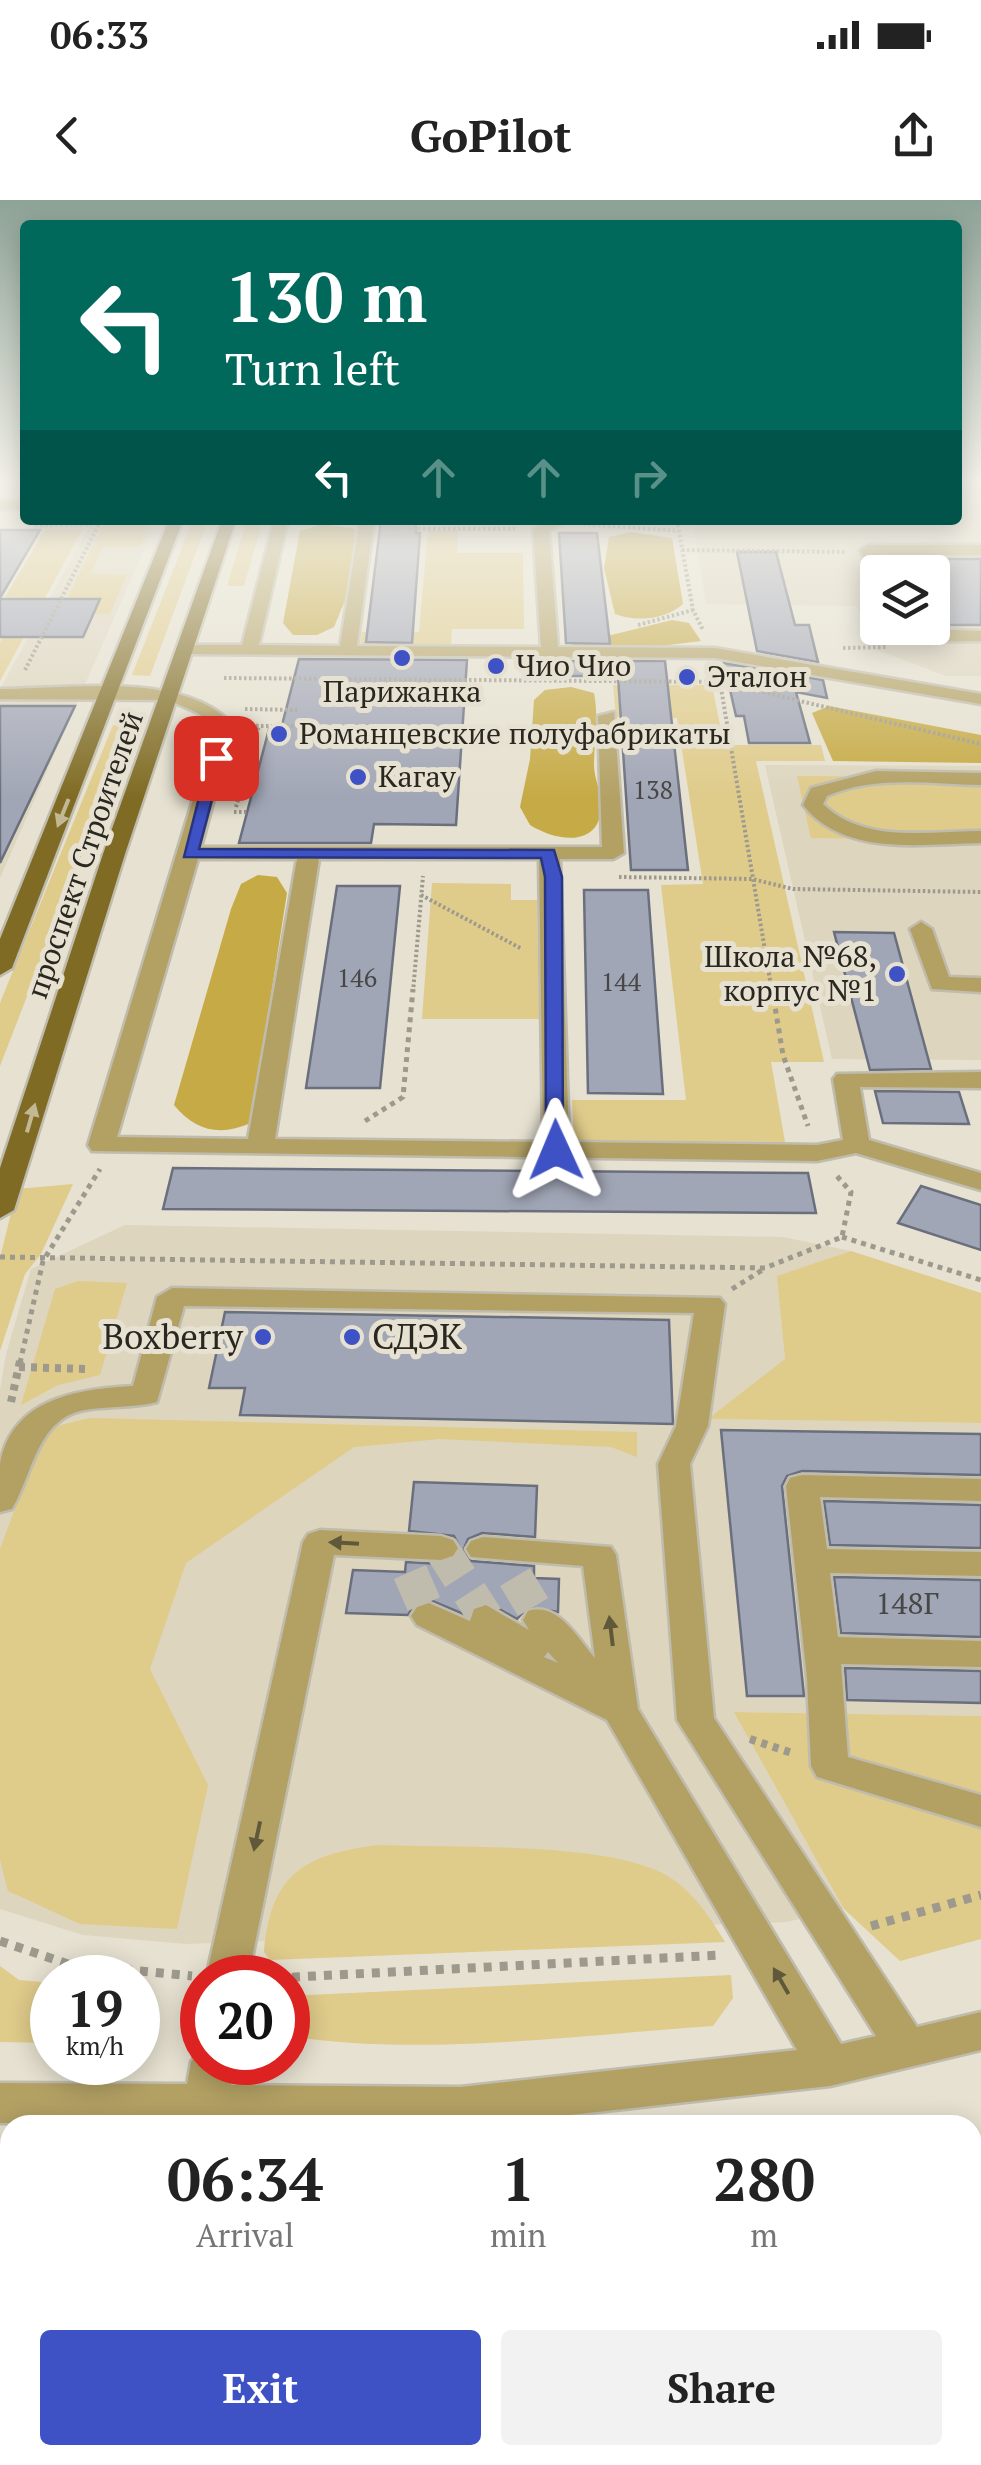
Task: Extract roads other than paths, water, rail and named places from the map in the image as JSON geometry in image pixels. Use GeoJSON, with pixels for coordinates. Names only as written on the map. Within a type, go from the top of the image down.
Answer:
{"type":"FeatureCollection","features":[{"type":"Feature","properties":{"kind":"main road","name":"проспект Строителей"},"geometry":{"type":"LineString","coordinates":[[0,968],[151,587]]}},
{"type":"Feature","properties":{"kind":"main road","name":"проспект Строителей"},"geometry":{"type":"LineString","coordinates":[[0,1210],[114,854],[208,587]]}},
{"type":"Feature","properties":{"kind":"street"},"geometry":{"type":"LineString","coordinates":[[249,650],[265,587]]}},
{"type":"Feature","properties":{"kind":"street"},"geometry":{"type":"LineString","coordinates":[[348,651],[357,587]]}},
{"type":"Feature","properties":{"kind":"street"},"geometry":{"type":"LineString","coordinates":[[546,587],[550,652]]}},
{"type":"Feature","properties":{"kind":"street"},"geometry":{"type":"LineString","coordinates":[[950,636],[981,636]]}},
{"type":"Feature","properties":{"kind":"street"},"geometry":{"type":"LineString","coordinates":[[188,650],[550,652],[716,660],[981,699]]}},
{"type":"Feature","properties":{"kind":"street"},"geometry":{"type":"LineString","coordinates":[[6,694],[171,695],[204,709],[225,726],[101,1145],[818,1153],[857,1145],[981,1182]]}},
{"type":"Feature","properties":{"kind":"street"},"geometry":{"type":"LineString","coordinates":[[189,854],[613,853],[607,716]]}},
{"type":"Feature","properties":{"kind":"street"},"geometry":{"type":"LineString","coordinates":[[981,780],[862,778],[835,783],[818,792],[813,804],[833,823],[874,836],[981,837]]}},
{"type":"Feature","properties":{"kind":"street"},"geometry":{"type":"LineString","coordinates":[[260,1148],[308,853]]}},
{"type":"Feature","properties":{"kind":"street"},"geometry":{"type":"LineString","coordinates":[[548,853],[554,877],[556,1150]]}},
{"type":"Feature","properties":{"kind":"street"},"geometry":{"type":"LineString","coordinates":[[921,929],[940,984],[981,984]]}},
{"type":"Feature","properties":{"kind":"street"},"geometry":{"type":"LineString","coordinates":[[857,1145],[846,1079],[981,1080]]}},
{"type":"Feature","properties":{"kind":"street"},"geometry":{"type":"LineString","coordinates":[[0,1502],[32,1425],[70,1400],[146,1395],[172,1298],[710,1304],[692,1426],[674,1464],[696,1720],[832,1937],[909,2051]]}},
{"type":"Feature","properties":{"kind":"street"},"geometry":{"type":"LineString","coordinates":[[981,1490],[802,1486],[830,1766],[981,1811]]}},
{"type":"Feature","properties":{"kind":"street"},"geometry":{"type":"LineString","coordinates":[[232,1955],[320,1542],[404,1559],[441,1548]]}},
{"type":"Feature","properties":{"kind":"street"},"geometry":{"type":"LineString","coordinates":[[498,1559],[599,1554],[620,1710]]}},
{"type":"Feature","properties":{"kind":"street"},"geometry":{"type":"LineString","coordinates":[[811,1562],[981,1564]]}},
{"type":"Feature","properties":{"kind":"street"},"geometry":{"type":"LineString","coordinates":[[429,1616],[620,1710]]}},
{"type":"Feature","properties":{"kind":"street"},"geometry":{"type":"LineString","coordinates":[[486,1618],[620,1710]]}},
{"type":"Feature","properties":{"kind":"street"},"geometry":{"type":"LineString","coordinates":[[541,1620],[620,1710],[830,2066]]}},
{"type":"Feature","properties":{"kind":"street"},"geometry":{"type":"LineString","coordinates":[[821,1650],[981,1654]]}},
{"type":"Feature","properties":{"kind":"street"},"geometry":{"type":"LineString","coordinates":[[467,2115],[830,2066],[909,2051],[981,2031]]}},
{"type":"Feature","properties":{"kind":"street"},"geometry":{"type":"LineString","coordinates":[[206,2106],[209,2085]]}},
{"type":"Feature","properties":{"kind":"street"},"geometry":{"type":"LineString","coordinates":[[0,2103],[206,2106],[324,2115]]}},
{"type":"Feature","properties":{"kind":"tunnel"},"geometry":{"type":"LineString","coordinates":[[441,1548],[486,1618]]}},
{"type":"Feature","properties":{"kind":"tunnel"},"geometry":{"type":"LineString","coordinates":[[410,1572],[429,1616]]}},
{"type":"Feature","properties":{"kind":"tunnel"},"geometry":{"type":"LineString","coordinates":[[515,1577],[541,1620]]}},
{"type":"Feature","properties":{"kind":"place","name":"Парижанка"},"geometry":{"type":"Point","coordinates":[402,658]}},
{"type":"Feature","properties":{"kind":"place","name":"Чио Чио"},"geometry":{"type":"Point","coordinates":[496,666]}},
{"type":"Feature","properties":{"kind":"place","name":"Эталон"},"geometry":{"type":"Point","coordinates":[687,677]}},
{"type":"Feature","properties":{"kind":"place","name":"Романцевские полуфабрикаты"},"geometry":{"type":"Point","coordinates":[279,734]}},
{"type":"Feature","properties":{"kind":"place","name":"Кагау"},"geometry":{"type":"Point","coordinates":[358,777]}},
{"type":"Feature","properties":{"kind":"place","name":"Школа №68, корпус №1"},"geometry":{"type":"Point","coordinates":[897,974]}},
{"type":"Feature","properties":{"kind":"place","name":"Boxberry"},"geometry":{"type":"Point","coordinates":[263,1337]}},
{"type":"Feature","properties":{"kind":"place","name":"СДЭК"},"geometry":{"type":"Point","coordinates":[352,1337]}}]}
